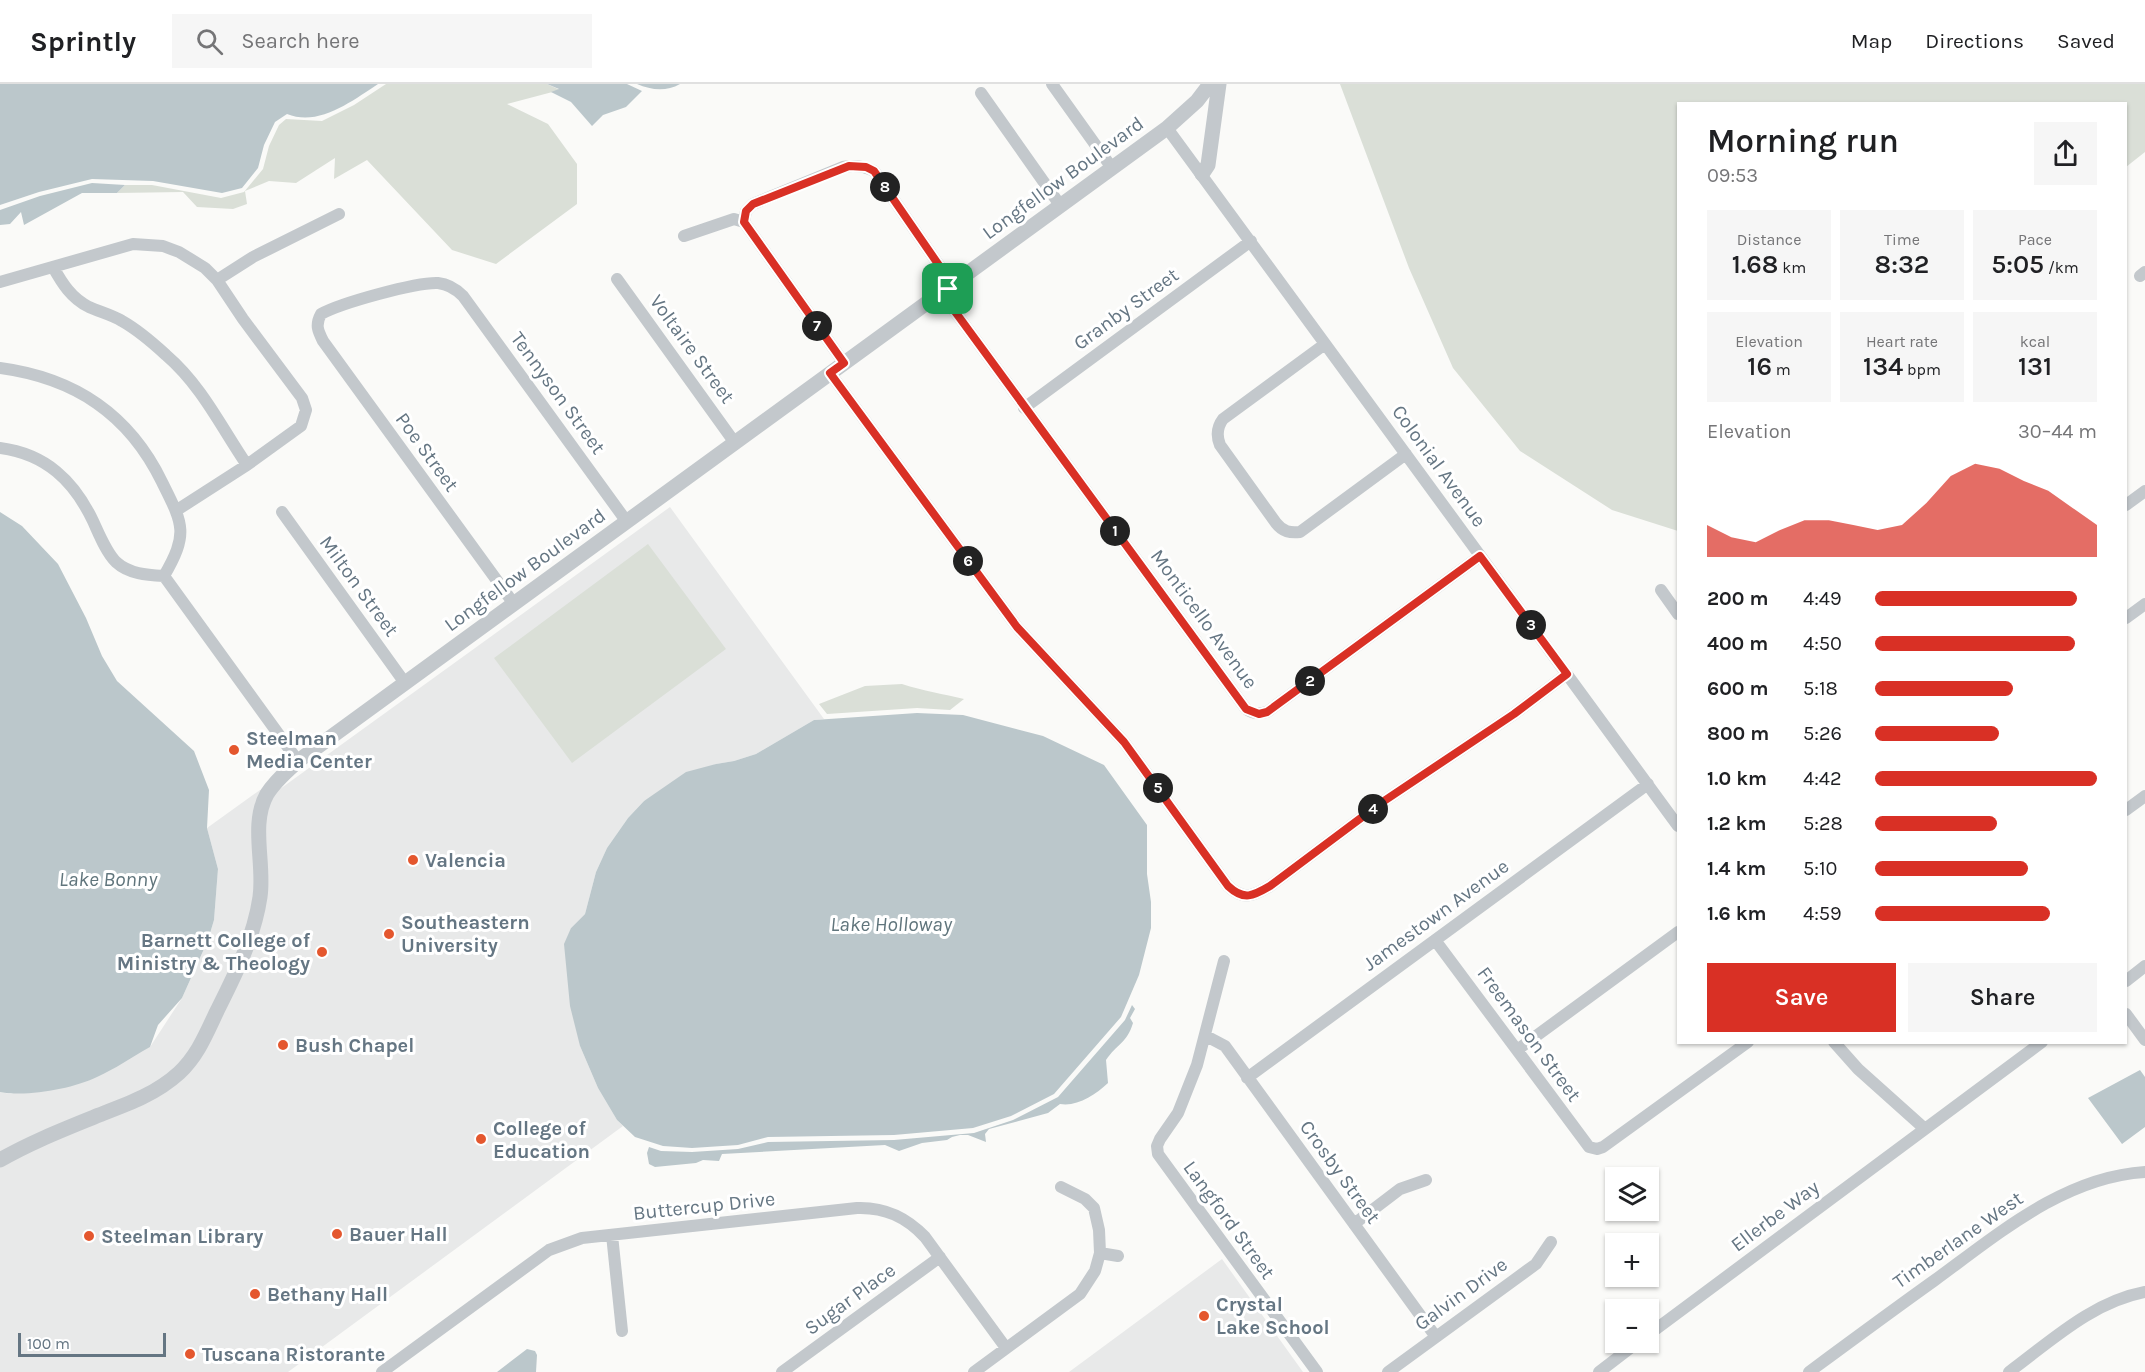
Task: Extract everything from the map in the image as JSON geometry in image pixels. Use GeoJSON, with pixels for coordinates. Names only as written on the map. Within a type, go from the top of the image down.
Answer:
{"type":"FeatureCollection","features":[{"type":"Feature","properties":{"kind":"street"},"geometry":{"type":"LineString","coordinates":[[1052,84],[1112,168]]}},
{"type":"Feature","properties":{"kind":"street","name":"Longfellow Boulevard"},"geometry":{"type":"LineString","coordinates":[[0,1160],[47,1136],[146,1096],[163,1087],[192,1060],[231,984],[256,920],[262,878],[259,836],[262,804],[280,777],[298,761],[1167,128],[1197,102],[1210,84]]}},
{"type":"Feature","properties":{"kind":"street"},"geometry":{"type":"LineString","coordinates":[[1202,174],[1208,165],[1219,84]]}},
{"type":"Feature","properties":{"kind":"street"},"geometry":{"type":"LineString","coordinates":[[981,93],[1060,205]]}},
{"type":"Feature","properties":{"kind":"street","name":"Colonial Avenue"},"geometry":{"type":"LineString","coordinates":[[1167,128],[1648,784],[1674,810]]}},
{"type":"Feature","properties":{"kind":"street","name":"Monticello Avenue"},"geometry":{"type":"LineString","coordinates":[[744,222],[746,211],[753,204],[843,168],[866,167],[874,171],[947,277],[948,302],[1246,709],[1252,713],[1267,712],[1480,556]]}},
{"type":"Feature","properties":{"kind":"street"},"geometry":{"type":"LineString","coordinates":[[217,280],[253,257],[339,214]]}},
{"type":"Feature","properties":{"kind":"street"},"geometry":{"type":"LineString","coordinates":[[684,236],[734,219],[744,222],[844,363]]}},
{"type":"Feature","properties":{"kind":"street","name":"Granby Street"},"geometry":{"type":"LineString","coordinates":[[1024,408],[1251,241]]}},
{"type":"Feature","properties":{"kind":"street"},"geometry":{"type":"LineString","coordinates":[[0,282],[133,244],[163,246],[179,252],[205,268],[217,280],[302,398],[306,410],[301,426],[247,465],[177,510]]}},
{"type":"Feature","properties":{"kind":"street"},"geometry":{"type":"LineString","coordinates":[[53,267],[69,293],[90,308],[103,311],[123,321],[167,355],[189,377],[208,402],[247,465]]}},
{"type":"Feature","properties":{"kind":"street","name":"Voltaire Street"},"geometry":{"type":"LineString","coordinates":[[617,279],[735,443]]}},
{"type":"Feature","properties":{"kind":"street","name":"Tennyson Street"},"geometry":{"type":"LineString","coordinates":[[318,320],[321,314],[327,311],[361,299],[406,288],[436,283],[456,289],[627,522]]}},
{"type":"Feature","properties":{"kind":"street","name":"Poe Street"},"geometry":{"type":"LineString","coordinates":[[318,320],[317,329],[323,341],[514,604]]}},
{"type":"Feature","properties":{"kind":"street"},"geometry":{"type":"LineString","coordinates":[[1325,344],[1223,419],[1219,425],[1220,445],[1276,523],[1282,530],[1292,533],[1300,532],[1406,454]]}},
{"type":"Feature","properties":{"kind":"street"},"geometry":{"type":"LineString","coordinates":[[0,368],[37,375],[78,390],[106,410],[142,446],[177,510],[182,526],[177,552],[164,576]]}},
{"type":"Feature","properties":{"kind":"street"},"geometry":{"type":"LineString","coordinates":[[830,373],[1017,627],[1124,742],[1228,886],[1236,893],[1248,896],[1257,894],[1270,886],[1381,803],[1514,714],[1567,674]]}},
{"type":"Feature","properties":{"kind":"street"},"geometry":{"type":"LineString","coordinates":[[0,448],[38,459],[65,479],[84,503],[116,562],[136,573],[164,576],[298,761]]}},
{"type":"Feature","properties":{"kind":"street"},"geometry":{"type":"LineString","coordinates":[[2127,504],[2145,491]]}},
{"type":"Feature","properties":{"kind":"street","name":"Milton Street"},"geometry":{"type":"LineString","coordinates":[[282,512],[405,683]]}},
{"type":"Feature","properties":{"kind":"street"},"geometry":{"type":"LineString","coordinates":[[1661,590],[1677,613]]}},
{"type":"Feature","properties":{"kind":"street"},"geometry":{"type":"LineString","coordinates":[[2127,617],[2145,604]]}},
{"type":"Feature","properties":{"kind":"street","name":"Jamestown Avenue"},"geometry":{"type":"LineString","coordinates":[[1247,1077],[1648,784]]}},
{"type":"Feature","properties":{"kind":"street"},"geometry":{"type":"LineString","coordinates":[[2127,809],[2145,796]]}},
{"type":"Feature","properties":{"kind":"street"},"geometry":{"type":"LineString","coordinates":[[1517,1050],[1677,933]]}},
{"type":"Feature","properties":{"kind":"street","name":"Freemason Street"},"geometry":{"type":"LineString","coordinates":[[1435,940],[1584,1142],[1592,1148],[1603,1147],[1745,1044]]}},
{"type":"Feature","properties":{"kind":"street"},"geometry":{"type":"LineString","coordinates":[[1206,1036],[1224,961]]}},
{"type":"Feature","properties":{"kind":"street"},"geometry":{"type":"LineString","coordinates":[[2127,980],[2145,966]]}},
{"type":"Feature","properties":{"kind":"street"},"geometry":{"type":"LineString","coordinates":[[2127,1015],[2145,1040]]}},
{"type":"Feature","properties":{"kind":"street","name":"Crosby Street"},"geometry":{"type":"LineString","coordinates":[[1206,1036],[1225,1047],[1436,1337]]}},
{"type":"Feature","properties":{"kind":"street","name":"Langford Street"},"geometry":{"type":"LineString","coordinates":[[1206,1036],[1188,1091],[1178,1113],[1157,1146],[1163,1162],[1317,1372]]}},
{"type":"Feature","properties":{"kind":"street"},"geometry":{"type":"LineString","coordinates":[[1836,1044],[1858,1069],[1925,1129]]}},
{"type":"Feature","properties":{"kind":"street","name":"Ellerbe Way"},"geometry":{"type":"LineString","coordinates":[[1659,1327],[2039,1044]]}},
{"type":"Feature","properties":{"kind":"street","name":"Timberlane West"},"geometry":{"type":"LineString","coordinates":[[1809,1372],[2035,1209],[2085,1186],[2145,1172]]}},
{"type":"Feature","properties":{"kind":"street"},"geometry":{"type":"LineString","coordinates":[[1354,1224],[1400,1190],[1426,1180]]}},
{"type":"Feature","properties":{"kind":"street"},"geometry":{"type":"LineString","coordinates":[[974,1372],[1080,1294],[1095,1271],[1100,1253],[1099,1230],[1094,1208],[1085,1199],[1061,1187]]}},
{"type":"Feature","properties":{"kind":"street","name":"Buttercup Drive"},"geometry":{"type":"LineString","coordinates":[[382,1372],[549,1250],[582,1238],[871,1208],[900,1217],[915,1227],[940,1257],[1006,1348]]}},
{"type":"Feature","properties":{"kind":"street"},"geometry":{"type":"LineString","coordinates":[[612,1235],[622,1331]]}},
{"type":"Feature","properties":{"kind":"street","name":"Galvin Drive"},"geometry":{"type":"LineString","coordinates":[[1388,1372],[1536,1264],[1551,1242]]}},
{"type":"Feature","properties":{"kind":"street"},"geometry":{"type":"LineString","coordinates":[[1100,1253],[1118,1256]]}},
{"type":"Feature","properties":{"kind":"street","name":"Sugar Place"},"geometry":{"type":"LineString","coordinates":[[782,1372],[940,1257]]}},
{"type":"Feature","properties":{"kind":"street"},"geometry":{"type":"LineString","coordinates":[[2009,1372],[2084,1317],[2108,1303],[2145,1292]]}},
{"type":"Feature","properties":{"kind":"street"},"geometry":{"type":"LineString","coordinates":[[1599,1372],[1624,1353]]}},
{"type":"Feature","properties":{"kind":"shaded area"},"geometry":{"type":"Polygon","coordinates":[[[386,84],[547,84],[560,90],[507,104],[548,124],[577,164],[577,204],[496,264],[452,250],[367,160],[334,179],[335,158],[296,183],[269,181],[245,191],[247,204],[233,209],[197,207],[183,192],[117,193],[125,185],[152,185],[221,198],[244,192],[263,169],[269,146],[279,125],[286,119],[322,121],[354,105],[386,84]]]}},
{"type":"Feature","properties":{"kind":"shaded area"},"geometry":{"type":"Polygon","coordinates":[[[1340,84],[2145,84],[2145,152],[2127,166],[2127,102],[1677,102],[1677,531],[1612,510],[1520,451],[1453,368],[1409,268],[1340,84]]]}},
{"type":"Feature","properties":{"kind":"shaded area","name":"Southeastern University"},"geometry":{"type":"Polygon","coordinates":[[[670,507],[824,719],[814,720],[756,754],[716,764],[644,801],[628,818],[607,848],[596,872],[585,914],[571,928],[580,1046],[598,1088],[623,1126],[288,1372],[0,1372],[0,1092],[11,1094],[150,1047],[182,998],[208,940],[214,920],[218,869],[207,828],[260,790],[280,789],[670,507]]]}},
{"type":"Feature","properties":{"kind":"shaded area"},"geometry":{"type":"Polygon","coordinates":[[[648,544],[726,649],[572,763],[494,658],[648,544]]]}},
{"type":"Feature","properties":{"kind":"shaded area"},"geometry":{"type":"Polygon","coordinates":[[[902,684],[964,699],[950,710],[917,708],[827,714],[819,704],[865,686],[902,684]]]}},
{"type":"Feature","properties":{"kind":"shaded area","name":"Crystal Lake School"},"geometry":{"type":"Polygon","coordinates":[[[1222,1259],[1303,1372],[1069,1372],[1222,1259]]]}},
{"type":"Feature","properties":{"kind":"water"},"geometry":{"type":"Polygon","coordinates":[[[0,84],[378,84],[323,115],[299,117],[287,114],[275,122],[264,145],[258,168],[242,188],[222,193],[153,181],[92,179],[39,192],[0,205],[0,84]]]}},
{"type":"Feature","properties":{"kind":"water"},"geometry":{"type":"Polygon","coordinates":[[[547,84],[627,84],[642,91],[626,107],[603,115],[592,126],[571,102],[551,92],[559,89],[547,84]]]}},
{"type":"Feature","properties":{"kind":"water"},"geometry":{"type":"Polygon","coordinates":[[[637,84],[680,84],[658,89],[637,84]]]}},
{"type":"Feature","properties":{"kind":"water"},"geometry":{"type":"Polygon","coordinates":[[[92,183],[125,185],[117,193],[82,193],[24,225],[21,212],[10,224],[0,225],[0,210],[40,196],[92,183]]]}},
{"type":"Feature","properties":{"kind":"water","name":"Lake Bonny"},"geometry":{"type":"Polygon","coordinates":[[[0,512],[22,526],[58,564],[86,618],[102,656],[117,681],[194,751],[209,790],[207,828],[218,869],[214,920],[208,940],[182,998],[158,1025],[150,1047],[87,1081],[49,1091],[23,1093],[0,1092],[0,512]]]}},
{"type":"Feature","properties":{"kind":"water","name":"Lake Holloway"},"geometry":{"type":"Polygon","coordinates":[[[917,713],[963,715],[1043,736],[1104,765],[1147,825],[1147,874],[1151,902],[1151,928],[1139,975],[1121,1017],[1054,1094],[1011,1116],[973,1128],[894,1135],[768,1137],[738,1145],[692,1148],[663,1146],[635,1137],[617,1120],[598,1088],[580,1046],[570,1006],[564,944],[571,928],[585,914],[596,872],[607,848],[628,818],[644,801],[686,772],[756,754],[814,720],[917,713]]]}},
{"type":"Feature","properties":{"kind":"water"},"geometry":{"type":"Polygon","coordinates":[[[1132,1005],[1135,1009],[1130,1018],[1133,1023],[1131,1030],[1106,1060],[1108,1083],[1092,1096],[1079,1102],[1060,1104],[1048,1113],[989,1129],[985,1134],[986,1142],[968,1135],[960,1135],[947,1140],[922,1143],[899,1151],[885,1145],[722,1154],[719,1161],[703,1160],[696,1163],[655,1167],[649,1164],[647,1153],[649,1147],[661,1151],[692,1152],[738,1149],[768,1142],[894,1140],[974,1133],[1013,1120],[1058,1097],[1125,1020],[1132,1005]]]}},
{"type":"Feature","properties":{"kind":"water"},"geometry":{"type":"Polygon","coordinates":[[[2140,1070],[2145,1077],[2145,1127],[2122,1144],[2088,1098],[2140,1070]]]}},
{"type":"Feature","properties":{"kind":"water"},"geometry":{"type":"Polygon","coordinates":[[[527,1349],[535,1351],[537,1355],[536,1372],[497,1372],[527,1349]]]}},
{"type":"Feature","properties":{"kind":"place","name":"Steelman Media Center"},"geometry":{"type":"Point","coordinates":[234,750]}},
{"type":"Feature","properties":{"kind":"place","name":"Valencia"},"geometry":{"type":"Point","coordinates":[413,860]}},
{"type":"Feature","properties":{"kind":"place","name":"Southeastern University"},"geometry":{"type":"Point","coordinates":[389,934]}},
{"type":"Feature","properties":{"kind":"place","name":"Barnett College of Ministry & Theology"},"geometry":{"type":"Point","coordinates":[322,952]}},
{"type":"Feature","properties":{"kind":"place","name":"Bush Chapel"},"geometry":{"type":"Point","coordinates":[283,1045]}},
{"type":"Feature","properties":{"kind":"place","name":"College of Education"},"geometry":{"type":"Point","coordinates":[481,1139]}},
{"type":"Feature","properties":{"kind":"place","name":"Bauer Hall"},"geometry":{"type":"Point","coordinates":[337,1234]}},
{"type":"Feature","properties":{"kind":"place","name":"Steelman Library"},"geometry":{"type":"Point","coordinates":[89,1236]}},
{"type":"Feature","properties":{"kind":"place","name":"Bethany Hall"},"geometry":{"type":"Point","coordinates":[255,1294]}},
{"type":"Feature","properties":{"kind":"place","name":"Crystal Lake School"},"geometry":{"type":"Point","coordinates":[1204,1316]}},
{"type":"Feature","properties":{"kind":"place","name":"Tuscana Ristorante"},"geometry":{"type":"Point","coordinates":[190,1354]}},
{"type":"Feature","properties":{"kind":"route"},"geometry":{"type":"LineString","coordinates":[[849,166],[866,167],[874,171],[947,277],[948,289],[948,302],[1246,709],[1252,713],[1267,712],[1480,556],[1567,674],[1514,714],[1381,803],[1270,886],[1257,894],[1248,896],[1236,893],[1228,886],[1124,742],[1017,627],[830,373],[844,363],[744,222],[744,216],[753,204],[849,166]]}}]}
